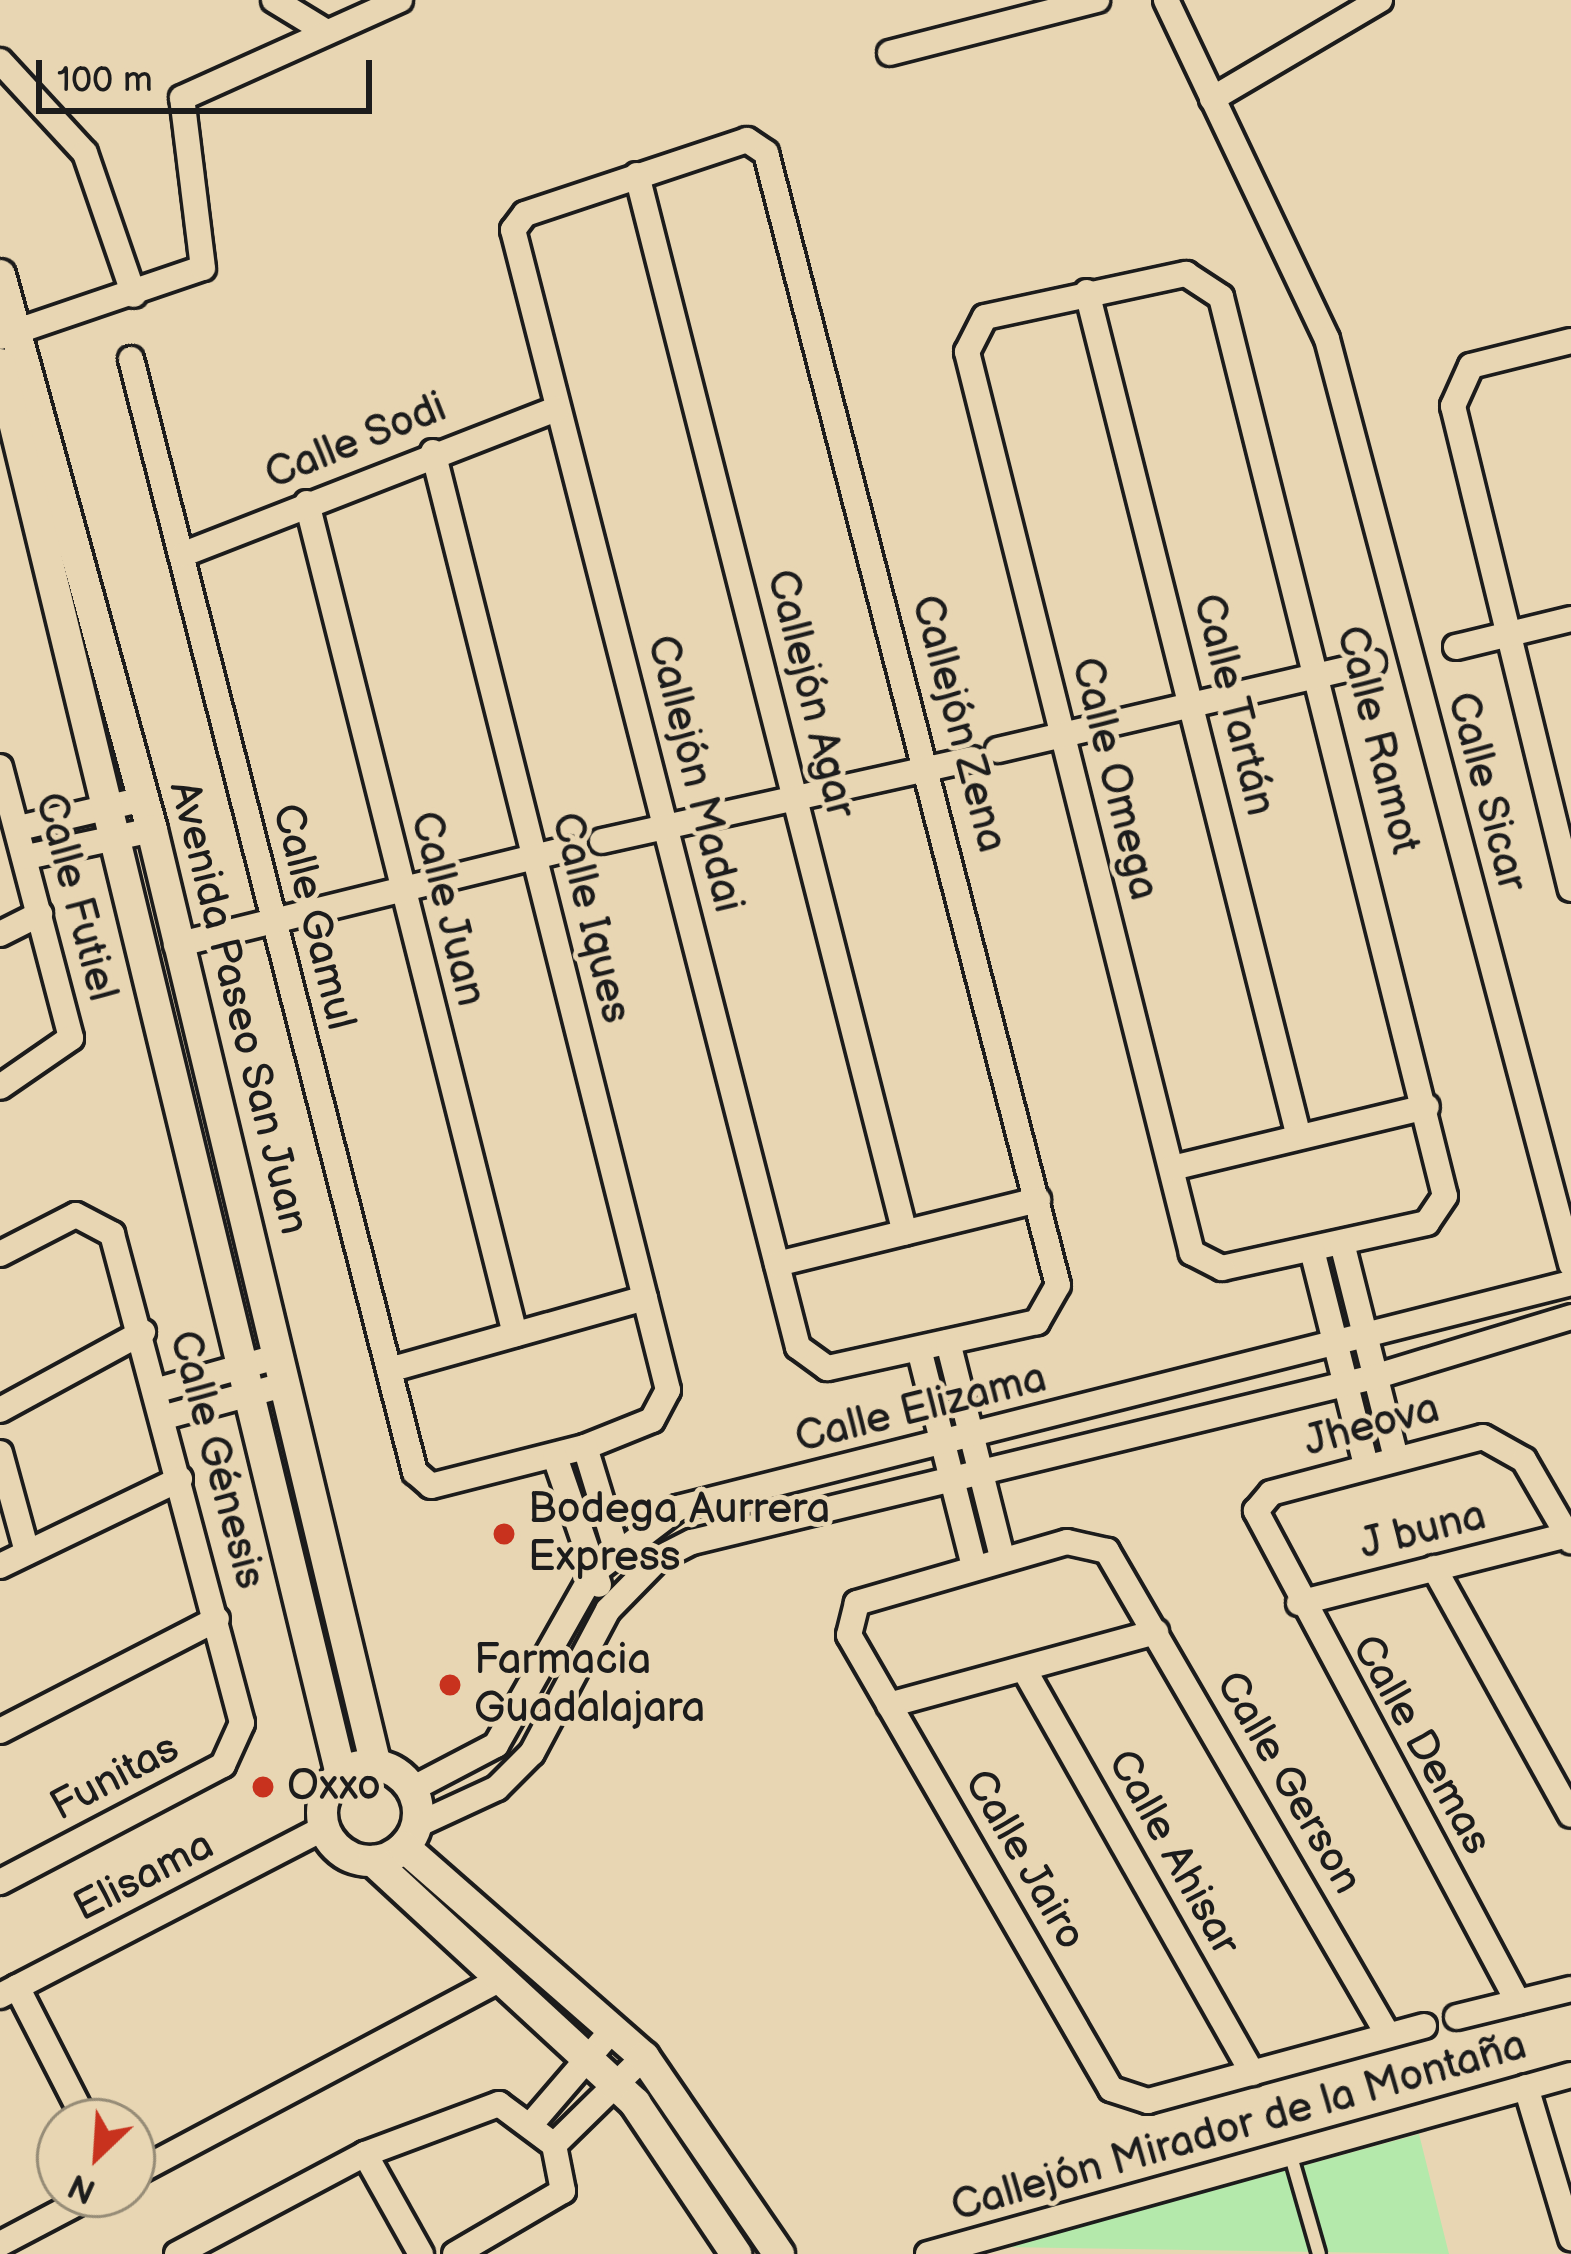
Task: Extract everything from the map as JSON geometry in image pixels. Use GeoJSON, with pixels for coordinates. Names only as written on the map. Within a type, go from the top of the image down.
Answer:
{"type":"FeatureCollection","features":[{"type":"Feature","properties":{"kind":"street"},"geometry":{"type":"LineString","coordinates":[[274,0],[325,31]]}},
{"type":"Feature","properties":{"kind":"street"},"geometry":{"type":"LineString","coordinates":[[8,355],[56,321],[134,295],[208,259],[182,98],[400,0]]}},
{"type":"Feature","properties":{"kind":"street"},"geometry":{"type":"LineString","coordinates":[[890,53],[1097,0]]}},
{"type":"Feature","properties":{"kind":"street","name":"Calle Sicar"},"geometry":{"type":"LineString","coordinates":[[1166,0],[1327,339],[1571,1264]]}},
{"type":"Feature","properties":{"kind":"street"},"geometry":{"type":"LineString","coordinates":[[1212,99],[1370,3]]}},
{"type":"Feature","properties":{"kind":"street"},"geometry":{"type":"LineString","coordinates":[[0,61],[85,153],[134,295]]}},
{"type":"Feature","properties":{"kind":"street","name":"Callejón Zena"},"geometry":{"type":"LineString","coordinates":[[637,175],[758,144],[931,768],[1058,1285],[1037,1322],[948,1342]]}},
{"type":"Feature","properties":{"kind":"street","name":"Callejón Madai"},"geometry":{"type":"LineString","coordinates":[[637,175],[506,218],[668,826],[798,1347],[827,1368],[919,1349]]}},
{"type":"Feature","properties":{"kind":"street","name":"Callejón Agar"},"geometry":{"type":"LineString","coordinates":[[637,175],[905,1234]]}},
{"type":"Feature","properties":{"kind":"street","name":"Calle Ramot"},"geometry":{"type":"LineString","coordinates":[[1087,292],[1186,274],[1213,285],[1321,675],[1445,1196],[1438,1216],[1342,1243]]}},
{"type":"Feature","properties":{"kind":"street","name":"Avenida Paseo San Juan"},"geometry":{"type":"LineString","coordinates":[[0,275],[8,355],[110,805],[376,1766]]}},
{"type":"Feature","properties":{"kind":"street","name":"Calle Omega"},"geometry":{"type":"LineString","coordinates":[[1087,292],[985,317],[967,352],[1200,1263],[1312,1250]]}},
{"type":"Feature","properties":{"kind":"street","name":"Calle Tartán"},"geometry":{"type":"LineString","coordinates":[[1087,292],[1300,1138]]}},
{"type":"Feature","properties":{"kind":"street"},"geometry":{"type":"LineString","coordinates":[[1571,342],[1471,366],[1454,406],[1503,635],[1571,889]]}},
{"type":"Feature","properties":{"kind":"street","name":"Avenida Paseo San Juan"},"geometry":{"type":"LineString","coordinates":[[8,355],[152,830],[268,1374],[341,1775]]}},
{"type":"Feature","properties":{"kind":"street","name":"Calle Gamul"},"geometry":{"type":"LineString","coordinates":[[130,358],[184,554],[415,1472],[431,1486],[555,1457]]}},
{"type":"Feature","properties":{"kind":"street","name":"Calle Sodi"},"geometry":{"type":"LineString","coordinates":[[184,554],[433,452],[558,408]]}},
{"type":"Feature","properties":{"kind":"street","name":"Calle Iques"},"geometry":{"type":"LineString","coordinates":[[433,452],[645,1298],[667,1403],[584,1447]]}},
{"type":"Feature","properties":{"kind":"street","name":"Calle Juan"},"geometry":{"type":"LineString","coordinates":[[307,502],[515,1334]]}},
{"type":"Feature","properties":{"kind":"street"},"geometry":{"type":"LineString","coordinates":[[1456,647],[1571,619]]}},
{"type":"Feature","properties":{"kind":"street"},"geometry":{"type":"LineString","coordinates":[[998,750],[1372,663]]}},
{"type":"Feature","properties":{"kind":"street"},"geometry":{"type":"LineString","coordinates":[[602,841],[972,760]]}},
{"type":"Feature","properties":{"kind":"street","name":"Calle Futiel"},"geometry":{"type":"LineString","coordinates":[[0,1087],[67,1047],[27,857],[1,772]]}},
{"type":"Feature","properties":{"kind":"street"},"geometry":{"type":"LineString","coordinates":[[19,828],[143,799]]}},
{"type":"Feature","properties":{"kind":"street"},"geometry":{"type":"LineString","coordinates":[[27,857],[152,830]]}},
{"type":"Feature","properties":{"kind":"street"},"geometry":{"type":"LineString","coordinates":[[176,945],[567,849]]}},
{"type":"Feature","properties":{"kind":"street"},"geometry":{"type":"LineString","coordinates":[[0,934],[40,914]]}},
{"type":"Feature","properties":{"kind":"street"},"geometry":{"type":"LineString","coordinates":[[1172,1168],[1426,1107]]}},
{"type":"Feature","properties":{"kind":"street"},"geometry":{"type":"LineString","coordinates":[[777,1264],[1039,1200]]}},
{"type":"Feature","properties":{"kind":"street","name":"Calle Génesis"},"geometry":{"type":"LineString","coordinates":[[0,1254],[76,1215],[104,1221],[158,1390],[242,1723]]}},
{"type":"Feature","properties":{"kind":"street"},"geometry":{"type":"LineString","coordinates":[[1366,1465],[1312,1250],[1342,1243],[1396,1458]]}},
{"type":"Feature","properties":{"kind":"street","name":"Calle Elizama"},"geometry":{"type":"LineString","coordinates":[[412,1789],[496,1745],[594,1573],[615,1549],[678,1508],[944,1447],[1571,1283]]}},
{"type":"Feature","properties":{"kind":"street"},"geometry":{"type":"LineString","coordinates":[[389,1370],[645,1298]]}},
{"type":"Feature","properties":{"kind":"street","name":"Calle Elizama"},"geometry":{"type":"LineString","coordinates":[[411,1836],[497,1788],[532,1753],[608,1610],[628,1583],[692,1542],[1374,1377],[1571,1317]]}},
{"type":"Feature","properties":{"kind":"street"},"geometry":{"type":"LineString","coordinates":[[0,1409],[142,1332]]}},
{"type":"Feature","properties":{"kind":"street"},"geometry":{"type":"LineString","coordinates":[[948,1342],[1002,1557],[973,1563],[919,1349],[948,1342]]}},
{"type":"Feature","properties":{"kind":"street"},"geometry":{"type":"LineString","coordinates":[[158,1390],[268,1374]]}},
{"type":"Feature","properties":{"kind":"street"},"geometry":{"type":"LineString","coordinates":[[165,1417],[268,1374]]}},
{"type":"Feature","properties":{"kind":"street","name":"Jheova"},"geometry":{"type":"LineString","coordinates":[[1256,1525],[1271,1493],[1483,1437],[1524,1460],[1569,1538]]}},
{"type":"Feature","properties":{"kind":"street"},"geometry":{"type":"LineString","coordinates":[[608,1610],[555,1457],[584,1447],[628,1583]]}},
{"type":"Feature","properties":{"kind":"street"},"geometry":{"type":"LineString","coordinates":[[0,1453],[27,1552]]}},
{"type":"Feature","properties":{"kind":"street"},"geometry":{"type":"LineString","coordinates":[[0,1566],[180,1479]]}},
{"type":"Feature","properties":{"kind":"street","name":"Calle Demas"},"geometry":{"type":"LineString","coordinates":[[1256,1525],[1518,2002]]}},
{"type":"Feature","properties":{"kind":"street","name":"J buna"},"geometry":{"type":"LineString","coordinates":[[1299,1603],[1569,1538]]}},
{"type":"Feature","properties":{"kind":"street","name":"Calle Gerson"},"geometry":{"type":"LineString","coordinates":[[1002,1557],[1089,1543],[1120,1569],[1388,2035]]}},
{"type":"Feature","properties":{"kind":"street","name":"Calle Jairo"},"geometry":{"type":"LineString","coordinates":[[973,1563],[868,1593],[849,1635],[1111,2089],[1148,2101],[1252,2073]]}},
{"type":"Feature","properties":{"kind":"street"},"geometry":{"type":"LineString","coordinates":[[1434,1568],[1571,1815]]}},
{"type":"Feature","properties":{"kind":"street"},"geometry":{"type":"LineString","coordinates":[[0,1731],[217,1619]]}},
{"type":"Feature","properties":{"kind":"street"},"geometry":{"type":"LineString","coordinates":[[889,1705],[1156,1632]]}},
{"type":"Feature","properties":{"kind":"street","name":"Calle Ahisar"},"geometry":{"type":"LineString","coordinates":[[1025,1671],[1252,2073]]}},
{"type":"Feature","properties":{"kind":"street","name":"Funitas"},"geometry":{"type":"LineString","coordinates":[[0,1882],[223,1765],[242,1723]]}},
{"type":"Feature","properties":{"kind":"street"},"geometry":{"type":"LineString","coordinates":[[736,2254],[677,2154],[590,2056],[498,1980],[374,1862],[349,1856],[324,1828],[324,1799],[341,1775],[376,1766],[412,1789],[411,1836],[644,2057],[779,2254]]}},
{"type":"Feature","properties":{"kind":"street","name":"Elisama"},"geometry":{"type":"LineString","coordinates":[[9,1991],[324,1828]]}},
{"type":"Feature","properties":{"kind":"street"},"geometry":{"type":"LineString","coordinates":[[374,1862],[411,1836]]}},
{"type":"Feature","properties":{"kind":"street"},"geometry":{"type":"LineString","coordinates":[[156,2161],[498,1980]]}},
{"type":"Feature","properties":{"kind":"street"},"geometry":{"type":"LineString","coordinates":[[1457,2018],[1571,1989]]}},
{"type":"Feature","properties":{"kind":"street"},"geometry":{"type":"LineString","coordinates":[[9,1991],[72,2098]]}},
{"type":"Feature","properties":{"kind":"street"},"geometry":{"type":"LineString","coordinates":[[1252,2073],[1424,2026]]}},
{"type":"Feature","properties":{"kind":"street"},"geometry":{"type":"LineString","coordinates":[[522,2115],[590,2056],[613,2029]]}},
{"type":"Feature","properties":{"kind":"street"},"geometry":{"type":"LineString","coordinates":[[554,2145],[644,2057]]}},
{"type":"Feature","properties":{"kind":"street","name":"Callejón Mirador de la Montaña"},"geometry":{"type":"LineString","coordinates":[[928,2254],[1571,2075]]}},
{"type":"Feature","properties":{"kind":"street"},"geometry":{"type":"LineString","coordinates":[[1526,2087],[1571,2238]]}},
{"type":"Feature","properties":{"kind":"street"},"geometry":{"type":"LineString","coordinates":[[177,2254],[470,2105],[522,2115],[554,2145],[566,2180],[555,2200],[455,2254]]}},
{"type":"Feature","properties":{"kind":"street"},"geometry":{"type":"LineString","coordinates":[[365,2155],[421,2254]]}},
{"type":"Feature","properties":{"kind":"street"},"geometry":{"type":"LineString","coordinates":[[0,2244],[49,2218]]}},
{"type":"Feature","properties":{"kind":"lane"},"geometry":{"type":"LineString","coordinates":[[1290,2153],[1319,2254]]}},
{"type":"Feature","properties":{"kind":"green space"},"geometry":{"type":"Polygon","coordinates":[[[1419,2134],[1449,2254],[1007,2247],[1419,2134]]]}},
{"type":"Feature","properties":{"kind":"place","name":"Bodega Aurrera Express"},"geometry":{"type":"Point","coordinates":[504,1534]}},
{"type":"Feature","properties":{"kind":"place","name":"Farmacia Guadalajara"},"geometry":{"type":"Point","coordinates":[450,1685]}},
{"type":"Feature","properties":{"kind":"place","name":"Oxxo"},"geometry":{"type":"Point","coordinates":[263,1787]}}]}
